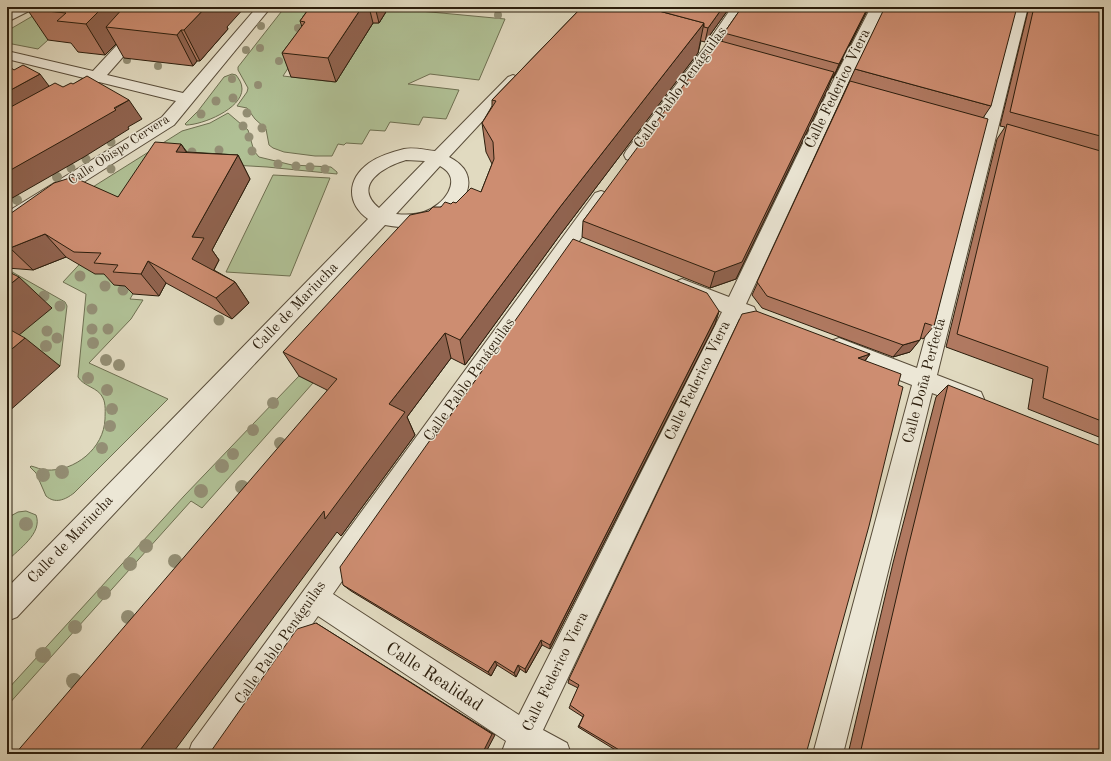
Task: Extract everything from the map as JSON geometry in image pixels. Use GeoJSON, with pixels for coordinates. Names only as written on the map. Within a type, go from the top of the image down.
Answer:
{"type":"FeatureCollection","features":[{"type":"Feature","properties":{"kind":"street"},"geometry":{"type":"LineString","coordinates":[[7,18],[26,7]]}},
{"type":"Feature","properties":{"kind":"street"},"geometry":{"type":"LineString","coordinates":[[55,103],[97,76],[160,7]]}},
{"type":"Feature","properties":{"kind":"street","name":"Calle Obispo Cervera"},"geometry":{"type":"LineString","coordinates":[[7,221],[168,121],[264,7]]}},
{"type":"Feature","properties":{"kind":"street","name":"Calle Pablo Penáguilas"},"geometry":{"type":"LineString","coordinates":[[203,754],[568,241],[709,51],[739,7]]}},
{"type":"Feature","properties":{"kind":"street","name":"Calle Federico Viera"},"geometry":{"type":"LineString","coordinates":[[520,745],[734,308],[838,86],[878,7]]}},
{"type":"Feature","properties":{"kind":"street","name":"Calle Doña Perfecta"},"geometry":{"type":"LineString","coordinates":[[828,754],[1022,7]]}},
{"type":"Feature","properties":{"kind":"street"},"geometry":{"type":"LineString","coordinates":[[7,55],[188,99]]}},
{"type":"Feature","properties":{"kind":"street","name":"Calle de Mariucha"},"geometry":{"type":"LineString","coordinates":[[7,607],[524,69]]}},
{"type":"Feature","properties":{"kind":"street"},"geometry":{"type":"LineString","coordinates":[[406,154],[423,154],[439,157],[450,163],[458,171],[462,181],[460,192],[453,203],[443,212],[428,219],[411,222],[395,222],[380,218],[368,210],[361,200],[360,188],[365,176],[376,166],[390,158],[406,154]]}},
{"type":"Feature","properties":{"kind":"street"},"geometry":{"type":"LineString","coordinates":[[568,241],[590,250]]}},
{"type":"Feature","properties":{"kind":"street"},"geometry":{"type":"LineString","coordinates":[[662,279],[763,319]]}},
{"type":"Feature","properties":{"kind":"street"},"geometry":{"type":"LineString","coordinates":[[822,341],[990,406]]}},
{"type":"Feature","properties":{"kind":"street","name":"Calle Realidad"},"geometry":{"type":"LineString","coordinates":[[314,598],[520,745],[556,754]]}},
{"type":"Feature","properties":{"kind":"green space"},"geometry":{"type":"Polygon","coordinates":[[[48,7],[48,40],[38,49],[7,43],[7,31],[48,7]]]}},
{"type":"Feature","properties":{"kind":"green space"},"geometry":{"type":"Polygon","coordinates":[[[285,7],[322,7],[315,27],[283,76],[335,82],[373,23],[379,23],[388,8],[505,19],[479,80],[430,74],[408,84],[459,90],[446,119],[423,117],[419,125],[390,122],[385,131],[370,130],[362,144],[338,144],[332,156],[315,156],[284,152],[273,148],[269,145],[266,129],[255,119],[247,108],[237,106],[247,92],[248,88],[238,70],[238,67],[285,7]]]}},
{"type":"Feature","properties":{"kind":"green space"},"geometry":{"type":"Polygon","coordinates":[[[232,74],[236,75],[242,87],[240,96],[236,103],[211,119],[186,125],[185,124],[198,111],[224,77],[232,74]]]}},
{"type":"Feature","properties":{"kind":"green space"},"geometry":{"type":"Polygon","coordinates":[[[228,113],[248,130],[254,151],[259,157],[292,165],[331,167],[337,172],[337,174],[267,167],[198,163],[120,275],[137,287],[130,299],[143,300],[131,319],[89,363],[168,399],[74,493],[67,498],[53,500],[46,496],[36,473],[30,467],[44,470],[57,470],[77,462],[94,448],[103,430],[105,419],[105,403],[101,394],[84,383],[78,377],[86,294],[63,282],[128,212],[88,190],[182,131],[210,123],[228,113]]]}},
{"type":"Feature","properties":{"kind":"green space"},"geometry":{"type":"Polygon","coordinates":[[[273,175],[330,178],[290,276],[226,272],[273,175]]]}},
{"type":"Feature","properties":{"kind":"green space"},"geometry":{"type":"Polygon","coordinates":[[[7,269],[65,302],[67,306],[60,366],[13,340],[7,284],[7,269]]]}},
{"type":"Feature","properties":{"kind":"green space"},"geometry":{"type":"Polygon","coordinates":[[[299,376],[313,383],[202,508],[191,501],[7,706],[7,690],[184,496],[299,376]]]}},
{"type":"Feature","properties":{"kind":"green space"},"geometry":{"type":"Polygon","coordinates":[[[26,511],[36,515],[36,528],[29,540],[7,561],[7,518],[18,512],[26,511]]]}},
{"type":"Feature","properties":{"kind":"building"},"geometry":{"type":"Polygon","coordinates":[[[30,7],[103,7],[86,24],[57,21],[66,13],[27,9],[30,7]]]}},
{"type":"Feature","properties":{"kind":"building"},"geometry":{"type":"Polygon","coordinates":[[[124,7],[206,7],[184,30],[181,30],[177,35],[106,27],[124,7]]]}},
{"type":"Feature","properties":{"kind":"building"},"geometry":{"type":"Polygon","coordinates":[[[310,7],[362,7],[328,58],[282,53],[305,22],[300,21],[310,7]]]}},
{"type":"Feature","properties":{"kind":"building"},"geometry":{"type":"Polygon","coordinates":[[[582,7],[644,7],[704,23],[560,207],[460,340],[445,333],[389,404],[405,412],[325,519],[324,511],[137,754],[15,754],[337,379],[283,352],[410,215],[429,211],[433,207],[441,207],[445,202],[451,204],[453,202],[456,203],[471,188],[481,192],[494,159],[493,142],[482,123],[496,101],[492,100],[582,7]]]}},
{"type":"Feature","properties":{"kind":"building"},"geometry":{"type":"Polygon","coordinates":[[[644,7],[723,7],[708,28],[704,27],[704,23],[644,7]]]}},
{"type":"Feature","properties":{"kind":"building"},"geometry":{"type":"Polygon","coordinates":[[[742,7],[868,7],[839,64],[724,33],[742,7]]]}},
{"type":"Feature","properties":{"kind":"building"},"geometry":{"type":"Polygon","coordinates":[[[885,7],[1017,7],[991,106],[855,69],[885,7]]]}},
{"type":"Feature","properties":{"kind":"building"},"geometry":{"type":"Polygon","coordinates":[[[1034,7],[1104,7],[1104,137],[1010,112],[1034,7]]]}},
{"type":"Feature","properties":{"kind":"building"},"geometry":{"type":"Polygon","coordinates":[[[717,40],[834,72],[742,262],[715,272],[583,221],[717,40]]]}},
{"type":"Feature","properties":{"kind":"building"},"geometry":{"type":"Polygon","coordinates":[[[7,65],[14,70],[23,65],[40,74],[7,92],[7,65]]]}},
{"type":"Feature","properties":{"kind":"building"},"geometry":{"type":"Polygon","coordinates":[[[87,76],[129,100],[114,108],[116,110],[7,172],[7,109],[55,83],[63,87],[71,83],[73,84],[87,76]]]}},
{"type":"Feature","properties":{"kind":"building"},"geometry":{"type":"Polygon","coordinates":[[[850,81],[988,119],[934,326],[925,323],[920,340],[903,345],[767,296],[757,282],[850,81]]]}},
{"type":"Feature","properties":{"kind":"building"},"geometry":{"type":"Polygon","coordinates":[[[1007,124],[1104,152],[1104,422],[1043,398],[1048,367],[957,334],[1007,124]]]}},
{"type":"Feature","properties":{"kind":"building"},"geometry":{"type":"Polygon","coordinates":[[[155,142],[181,144],[176,152],[238,155],[192,237],[204,238],[192,259],[235,282],[216,298],[148,261],[141,274],[113,272],[118,265],[94,263],[101,253],[74,252],[45,234],[7,248],[7,216],[54,183],[73,177],[118,197],[155,142]]]}},
{"type":"Feature","properties":{"kind":"building"},"geometry":{"type":"Polygon","coordinates":[[[573,239],[707,293],[719,311],[550,645],[541,640],[525,669],[518,665],[514,673],[495,661],[488,672],[343,585],[340,567],[433,436],[435,437],[487,364],[485,363],[573,239]]]}},
{"type":"Feature","properties":{"kind":"building"},"geometry":{"type":"Polygon","coordinates":[[[7,271],[19,277],[7,287],[7,271]]]}},
{"type":"Feature","properties":{"kind":"building"},"geometry":{"type":"Polygon","coordinates":[[[756,311],[870,354],[858,358],[901,374],[898,385],[903,387],[869,526],[806,754],[626,754],[579,726],[584,715],[570,705],[579,685],[569,679],[742,314],[756,311]]]}},
{"type":"Feature","properties":{"kind":"building"},"geometry":{"type":"Polygon","coordinates":[[[7,328],[25,338],[7,353],[7,328]]]}},
{"type":"Feature","properties":{"kind":"building"},"geometry":{"type":"Polygon","coordinates":[[[948,385],[1104,447],[1104,754],[860,754],[948,385]]]}},
{"type":"Feature","properties":{"kind":"building"},"geometry":{"type":"Polygon","coordinates":[[[316,623],[492,734],[482,754],[209,754],[297,629],[316,623]]]}}]}
